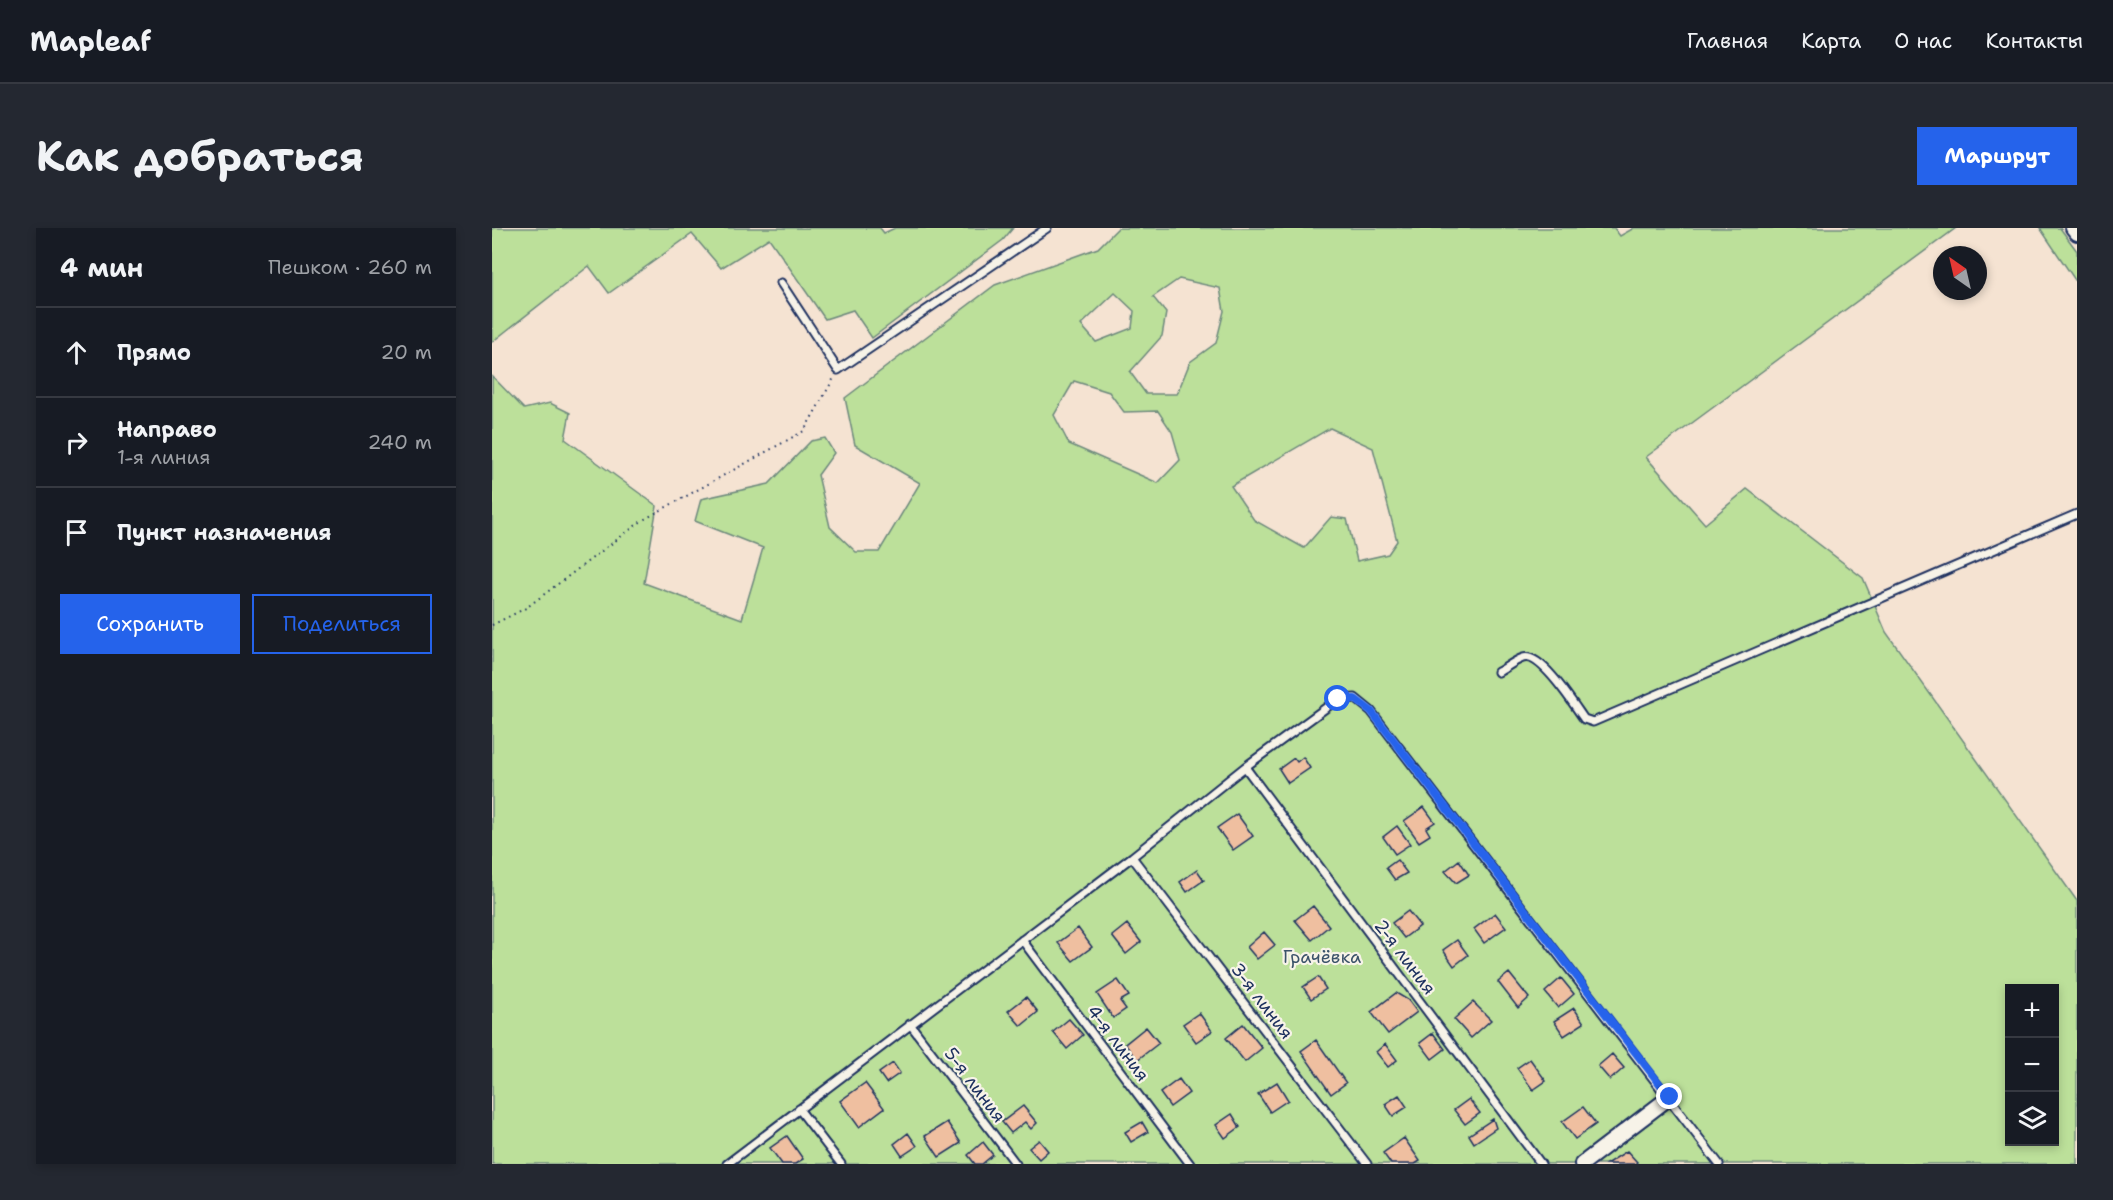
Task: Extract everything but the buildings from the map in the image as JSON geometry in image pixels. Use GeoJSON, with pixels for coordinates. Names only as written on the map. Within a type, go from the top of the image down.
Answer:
{"type":"FeatureCollection","features":[{"type":"Feature","properties":{"kind":"street"},"geometry":{"type":"LineString","coordinates":[[2073,228],[2077,233]]}},
{"type":"Feature","properties":{"kind":"street"},"geometry":{"type":"LineString","coordinates":[[1582,1164],[1670,1097]]}},
{"type":"Feature","properties":{"kind":"lane"},"geometry":{"type":"LineString","coordinates":[[781,283],[838,370],[1047,228]]}},
{"type":"Feature","properties":{"kind":"lane"},"geometry":{"type":"LineString","coordinates":[[1498,672],[1524,657],[1533,658],[1544,666],[1584,719],[1593,722],[2077,514]]}},
{"type":"Feature","properties":{"kind":"lane"},"geometry":{"type":"LineString","coordinates":[[727,1164],[1132,857],[1245,767],[1338,699],[1355,699],[1371,711],[1670,1097],[1719,1164]]}},
{"type":"Feature","properties":{"kind":"lane","name":"2-я линия"},"geometry":{"type":"LineString","coordinates":[[1245,767],[1541,1164]]}},
{"type":"Feature","properties":{"kind":"lane","name":"3-я линия"},"geometry":{"type":"LineString","coordinates":[[1132,857],[1367,1164]]}},
{"type":"Feature","properties":{"kind":"lane","name":"4-я линия"},"geometry":{"type":"LineString","coordinates":[[1022,940],[1190,1164]]}},
{"type":"Feature","properties":{"kind":"lane","name":"5-я линия"},"geometry":{"type":"LineString","coordinates":[[910,1024],[1016,1164]]}},
{"type":"Feature","properties":{"kind":"lane"},"geometry":{"type":"LineString","coordinates":[[799,1109],[841,1164]]}},
{"type":"Feature","properties":{"kind":"path"},"geometry":{"type":"LineString","coordinates":[[492,625],[526,608],[643,520],[804,431],[838,370]]}},
{"type":"Feature","properties":{"kind":"green space"},"geometry":{"type":"Polygon","coordinates":[[[492,228],[880,228],[884,233],[895,228],[1013,228],[1003,240],[872,338],[853,310],[825,319],[769,238],[721,268],[692,234],[609,293],[589,266],[492,342],[492,228]]]}},
{"type":"Feature","properties":{"kind":"green space","name":"Грачёвка"},"geometry":{"type":"Polygon","coordinates":[[[1118,228],[1614,228],[1620,236],[1634,228],[1956,228],[1646,457],[1705,524],[1747,489],[1863,578],[1886,632],[2077,901],[2077,1164],[492,1164],[492,376],[524,409],[550,403],[570,413],[565,439],[657,506],[644,583],[742,619],[763,548],[695,521],[701,499],[769,484],[811,441],[825,438],[834,453],[818,475],[830,527],[856,552],[879,552],[920,483],[855,445],[845,398],[995,285],[1098,248],[1118,228]],[[1179,279],[1153,297],[1166,313],[1162,336],[1130,372],[1146,394],[1177,394],[1190,362],[1216,343],[1224,311],[1220,288],[1179,279]],[[1115,293],[1081,325],[1096,342],[1132,328],[1134,311],[1115,293]],[[1074,381],[1054,415],[1069,444],[1158,483],[1180,460],[1172,432],[1158,411],[1124,412],[1109,392],[1074,381]],[[1330,428],[1231,486],[1254,520],[1304,548],[1331,517],[1347,519],[1357,561],[1388,554],[1397,541],[1373,448],[1330,428]]]}},
{"type":"Feature","properties":{"kind":"green space"},"geometry":{"type":"Polygon","coordinates":[[[2040,228],[2060,228],[2077,251],[2077,283],[2040,228]]]}},
{"type":"Feature","properties":{"kind":"route"},"geometry":{"type":"LineString","coordinates":[[1338,699],[1355,699],[1371,711],[1670,1097]]}}]}
